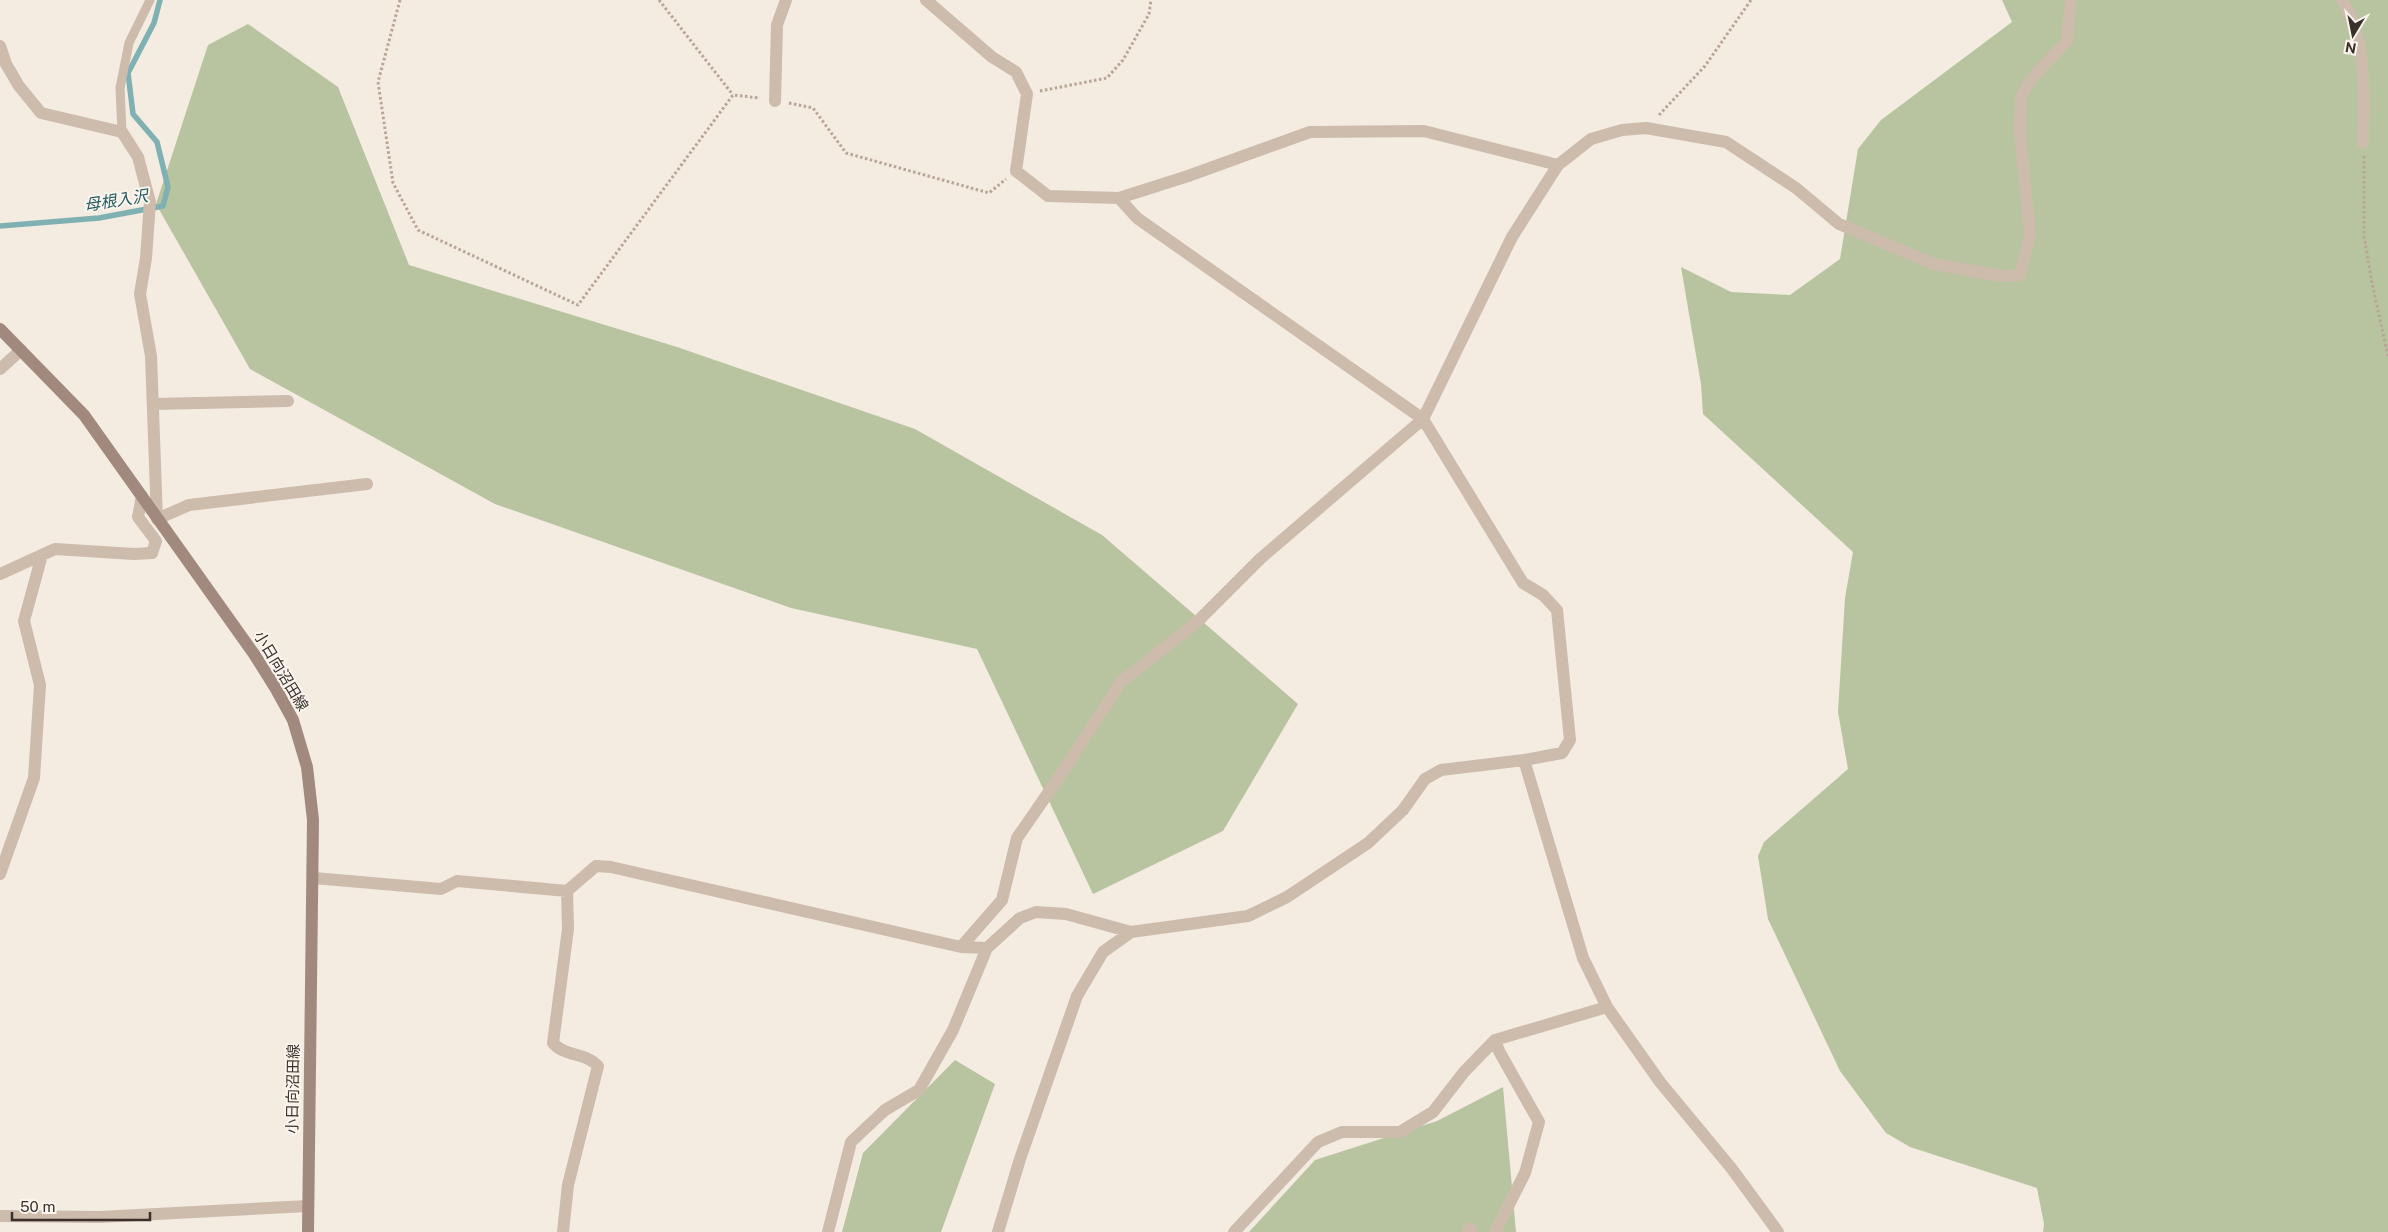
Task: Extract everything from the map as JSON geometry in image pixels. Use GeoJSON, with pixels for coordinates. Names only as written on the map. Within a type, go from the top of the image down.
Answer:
{"type":"FeatureCollection","features":[{"type":"Feature","properties":{"kind":"main road","name":"小日向沼田線"},"geometry":{"type":"LineString","coordinates":[[0,329],[84,415],[254,654],[293,720],[307,767],[314,820],[308,1232]]}},
{"type":"Feature","properties":{"kind":"street"},"geometry":{"type":"LineString","coordinates":[[775,101],[777,25],[786,0]]}},
{"type":"Feature","properties":{"kind":"street"},"geometry":{"type":"LineString","coordinates":[[926,0],[992,57],[1016,72],[1027,94],[1016,171],[1048,196],[1119,198],[1188,176],[1310,132],[1424,131],[1558,165]]}},
{"type":"Feature","properties":{"kind":"street"},"geometry":{"type":"LineString","coordinates":[[962,947],[1002,900],[1016,838],[1066,767],[1121,682],[1197,622],[1260,559],[1423,419],[1512,238],[1558,165],[1591,139],[1622,130],[1646,128],[1726,142],[1796,188],[1839,224],[1934,264],[2001,276],[2020,275],[2030,235],[2020,134],[2021,97],[2032,78],[2066,41],[2071,14],[2071,0]]}},
{"type":"Feature","properties":{"kind":"street"},"geometry":{"type":"LineString","coordinates":[[2342,0],[2357,39],[2364,78],[2363,143]]}},
{"type":"Feature","properties":{"kind":"street"},"geometry":{"type":"LineString","coordinates":[[0,46],[6,64],[19,86],[41,113],[122,132],[138,157],[150,202],[146,258],[140,294],[152,356],[157,519],[190,505],[367,484]]}},
{"type":"Feature","properties":{"kind":"street"},"geometry":{"type":"LineString","coordinates":[[828,1232],[850,1142],[885,1110],[919,1090],[953,1030],[987,948],[1020,918],[1036,912],[1066,914],[1131,932],[1248,916],[1287,897],[1368,843],[1403,810],[1425,779],[1441,770],[1524,760],[1562,753],[1570,740],[1557,610],[1543,595],[1524,584],[1423,419],[1137,218],[1119,198]]}},
{"type":"Feature","properties":{"kind":"street"},"geometry":{"type":"LineString","coordinates":[[0,369],[21,350]]}},
{"type":"Feature","properties":{"kind":"street"},"geometry":{"type":"LineString","coordinates":[[153,404],[288,401]]}},
{"type":"Feature","properties":{"kind":"street"},"geometry":{"type":"LineString","coordinates":[[0,574],[54,549],[134,554],[152,553],[156,541],[138,517],[142,496]]}},
{"type":"Feature","properties":{"kind":"street"},"geometry":{"type":"LineString","coordinates":[[0,874],[34,778],[40,685],[24,622],[42,555]]}},
{"type":"Feature","properties":{"kind":"street"},"geometry":{"type":"LineString","coordinates":[[1524,760],[1583,958],[1607,1007],[1660,1082],[1732,1169],[1778,1232]]}},
{"type":"Feature","properties":{"kind":"street"},"geometry":{"type":"LineString","coordinates":[[314,878],[441,889],[457,881],[567,891],[596,866],[611,867],[962,947],[987,948]]}},
{"type":"Feature","properties":{"kind":"street"},"geometry":{"type":"LineString","coordinates":[[564,1232],[568,1185],[598,1066],[591,1058],[559,1050],[554,1043],[568,929],[567,891]]}},
{"type":"Feature","properties":{"kind":"street"},"geometry":{"type":"LineString","coordinates":[[998,1232],[1020,1159],[1076,996],[1103,952],[1131,932]]}},
{"type":"Feature","properties":{"kind":"street"},"geometry":{"type":"LineString","coordinates":[[1234,1232],[1318,1142],[1342,1132],[1400,1132],[1433,1112],[1464,1072],[1495,1040],[1607,1007]]}},
{"type":"Feature","properties":{"kind":"street"},"geometry":{"type":"LineString","coordinates":[[1495,1040],[1499,1051],[1539,1122],[1525,1173],[1495,1232]]}},
{"type":"Feature","properties":{"kind":"street"},"geometry":{"type":"LineString","coordinates":[[0,1216],[100,1217],[308,1206]]}},
{"type":"Feature","properties":{"kind":"street"},"geometry":{"type":"LineString","coordinates":[[1468,1232],[1470,1228],[1472,1232]]}},
{"type":"Feature","properties":{"kind":"lane"},"geometry":{"type":"LineString","coordinates":[[122,132],[120,88],[129,43],[150,0]]}},
{"type":"Feature","properties":{"kind":"path"},"geometry":{"type":"LineString","coordinates":[[400,0],[378,82],[393,183],[418,230],[578,305],[733,95]]}},
{"type":"Feature","properties":{"kind":"path"},"geometry":{"type":"LineString","coordinates":[[659,0],[733,95],[812,108],[846,153],[989,193],[1016,171]]}},
{"type":"Feature","properties":{"kind":"path"},"geometry":{"type":"LineString","coordinates":[[1027,94],[1107,78],[1123,60],[1148,14],[1151,0]]}},
{"type":"Feature","properties":{"kind":"path"},"geometry":{"type":"LineString","coordinates":[[1646,128],[1705,66],[1751,0]]}},
{"type":"Feature","properties":{"kind":"path"},"geometry":{"type":"LineString","coordinates":[[2363,143],[2364,236],[2388,356]]}},
{"type":"Feature","properties":{"kind":"green space"},"geometry":{"type":"Polygon","coordinates":[[[2002,0],[2388,0],[2388,1232],[2043,1232],[2044,1224],[2037,1188],[1910,1147],[1886,1133],[1840,1071],[1768,919],[1758,856],[1764,842],[1848,769],[1838,712],[1845,598],[1853,552],[1703,414],[1701,384],[1681,267],[1731,292],[1790,295],[1840,259],[1858,149],[1881,120],[2012,22],[2002,0]]]}},
{"type":"Feature","properties":{"kind":"green space"},"geometry":{"type":"Polygon","coordinates":[[[248,24],[338,87],[409,265],[677,347],[915,429],[1102,535],[1298,704],[1223,831],[1093,894],[977,649],[791,608],[495,504],[250,369],[156,204],[208,45],[248,24]]]}},
{"type":"Feature","properties":{"kind":"green space"},"geometry":{"type":"Polygon","coordinates":[[[955,1060],[995,1084],[941,1232],[842,1232],[863,1153],[955,1060]]]}},
{"type":"Feature","properties":{"kind":"green space"},"geometry":{"type":"Polygon","coordinates":[[[1503,1087],[1516,1232],[1249,1232],[1315,1160],[1437,1121],[1503,1087]]]}},
{"type":"Feature","properties":{"kind":"waterway","name":"母根入沢"},"geometry":{"type":"LineString","coordinates":[[0,226],[99,218],[163,206],[168,187],[157,142],[133,114],[128,73],[154,23],[160,0]]}}]}
